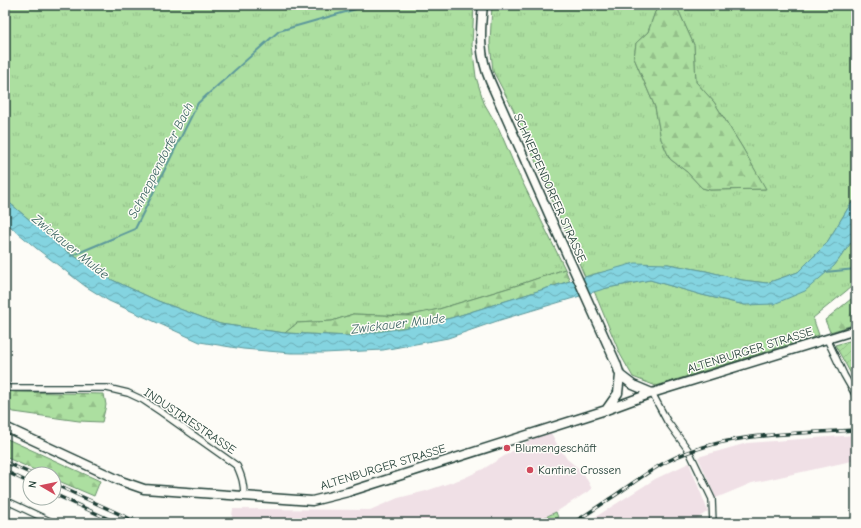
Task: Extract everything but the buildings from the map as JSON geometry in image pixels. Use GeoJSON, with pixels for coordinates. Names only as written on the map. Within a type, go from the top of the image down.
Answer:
{"type":"FeatureCollection","features":[{"type":"Feature","properties":{"kind":"street","name":"SCHNEPPENDORFER STRASSE"},"geometry":{"type":"LineString","coordinates":[[482,5],[480,30],[481,50],[486,72],[620,375]]}},
{"type":"Feature","properties":{"kind":"street","name":"ALTENBURGER STRASSE"},"geometry":{"type":"LineString","coordinates":[[5,427],[122,481],[144,488],[312,501],[348,492],[606,410],[652,393],[856,330]]}},
{"type":"Feature","properties":{"kind":"street"},"geometry":{"type":"LineString","coordinates":[[827,339],[856,396]]}},
{"type":"Feature","properties":{"kind":"street"},"geometry":{"type":"LineString","coordinates":[[620,375],[633,385],[652,393],[667,421],[689,452],[712,499],[713,523]]}},
{"type":"Feature","properties":{"kind":"street"},"geometry":{"type":"LineString","coordinates":[[606,410],[618,393],[620,375]]}},
{"type":"Feature","properties":{"kind":"street","name":"INDUSTRIESTRASSE"},"geometry":{"type":"LineString","coordinates":[[5,388],[107,388],[128,393],[161,412],[237,466],[244,486],[244,496]]}},
{"type":"Feature","properties":{"kind":"street"},"geometry":{"type":"LineString","coordinates":[[5,500],[54,523]]}},
{"type":"Feature","properties":{"kind":"shaded area"},"geometry":{"type":"Polygon","coordinates":[[[551,433],[567,459],[583,472],[592,489],[556,512],[535,523],[231,523],[233,509],[370,510],[398,498],[426,491],[464,478],[483,469],[532,439],[551,433]]]}},
{"type":"Feature","properties":{"kind":"shaded area"},"geometry":{"type":"Polygon","coordinates":[[[856,435],[856,460],[752,483],[716,498],[698,457],[747,443],[856,435]]]}},
{"type":"Feature","properties":{"kind":"shaded area"},"geometry":{"type":"Polygon","coordinates":[[[689,463],[708,511],[691,523],[586,523],[655,479],[689,463]]]}},
{"type":"Feature","properties":{"kind":"green space"},"geometry":{"type":"Polygon","coordinates":[[[5,5],[474,5],[472,45],[476,77],[484,103],[499,129],[517,171],[565,269],[439,309],[407,316],[353,314],[332,321],[297,323],[285,333],[220,324],[158,301],[108,278],[65,250],[5,199],[5,5]]]}},
{"type":"Feature","properties":{"kind":"green space"},"geometry":{"type":"Polygon","coordinates":[[[492,5],[661,5],[655,12],[648,32],[636,43],[634,58],[655,107],[661,139],[670,159],[687,172],[702,188],[710,190],[765,189],[742,147],[714,102],[696,82],[694,45],[676,5],[856,5],[856,198],[850,205],[826,244],[798,272],[767,283],[742,280],[668,264],[598,273],[585,277],[513,109],[493,71],[490,43],[492,5]]]}},
{"type":"Feature","properties":{"kind":"green space"},"geometry":{"type":"Polygon","coordinates":[[[661,5],[676,5],[694,45],[696,82],[714,102],[766,189],[710,190],[702,188],[687,172],[670,159],[661,139],[655,107],[634,58],[636,43],[648,32],[655,12],[661,5]]]}},
{"type":"Feature","properties":{"kind":"green space"},"geometry":{"type":"Polygon","coordinates":[[[856,236],[856,283],[813,318],[819,335],[656,386],[633,377],[620,354],[594,291],[650,280],[702,295],[745,305],[834,266],[856,236]]]}},
{"type":"Feature","properties":{"kind":"green space"},"geometry":{"type":"Polygon","coordinates":[[[565,269],[570,281],[451,318],[403,328],[350,336],[285,333],[297,323],[332,321],[353,314],[407,316],[439,309],[565,269]]]}},
{"type":"Feature","properties":{"kind":"green space"},"geometry":{"type":"Polygon","coordinates":[[[856,295],[856,324],[830,332],[825,320],[856,295]]]}},
{"type":"Feature","properties":{"kind":"green space"},"geometry":{"type":"Polygon","coordinates":[[[856,339],[856,383],[835,345],[856,339]]]}},
{"type":"Feature","properties":{"kind":"green space"},"geometry":{"type":"Polygon","coordinates":[[[5,390],[15,392],[104,394],[106,405],[102,422],[79,421],[14,412],[5,409],[5,390]]]}},
{"type":"Feature","properties":{"kind":"green space"},"geometry":{"type":"Polygon","coordinates":[[[5,438],[100,481],[94,496],[62,482],[62,466],[26,466],[5,457],[5,438]]]}},
{"type":"Feature","properties":{"kind":"green space"},"geometry":{"type":"Polygon","coordinates":[[[556,512],[560,523],[533,523],[556,512]]]}},
{"type":"Feature","properties":{"kind":"water"},"geometry":{"type":"Polygon","coordinates":[[[856,198],[856,236],[834,266],[805,291],[774,304],[745,305],[702,295],[650,280],[607,288],[500,320],[448,338],[383,350],[324,353],[291,353],[243,349],[200,342],[109,301],[85,286],[5,222],[5,199],[65,250],[108,278],[158,301],[220,324],[285,333],[350,336],[403,328],[451,318],[570,281],[635,263],[668,264],[742,280],[767,283],[798,272],[826,244],[850,205],[856,198]]]}},
{"type":"Feature","properties":{"kind":"waterway","name":"Schneppendorfer Bach"},"geometry":{"type":"LineString","coordinates":[[71,256],[135,229],[198,103],[279,31],[370,5]]}},
{"type":"Feature","properties":{"kind":"waterway"},"geometry":{"type":"LineString","coordinates":[[825,272],[856,269]]}},
{"type":"Feature","properties":{"kind":"railway"},"geometry":{"type":"LineString","coordinates":[[573,523],[655,468],[692,451],[714,444],[761,436],[856,430]]}},
{"type":"Feature","properties":{"kind":"railway"},"geometry":{"type":"LineString","coordinates":[[5,462],[22,470]]}},
{"type":"Feature","properties":{"kind":"railway"},"geometry":{"type":"LineString","coordinates":[[5,471],[22,479]]}},
{"type":"Feature","properties":{"kind":"railway"},"geometry":{"type":"LineString","coordinates":[[62,488],[139,523]]}},
{"type":"Feature","properties":{"kind":"railway"},"geometry":{"type":"LineString","coordinates":[[62,498],[117,523]]}},
{"type":"Feature","properties":{"kind":"place","name":"Blumengeschäft"},"geometry":{"type":"Point","coordinates":[507,448]}},
{"type":"Feature","properties":{"kind":"place","name":"Kantine Crossen"},"geometry":{"type":"Point","coordinates":[530,470]}},
{"type":"Feature","properties":{"kind":"water label","name":"Zwickauer Mulde"},"geometry":{"type":"Point","coordinates":[71,246]}},
{"type":"Feature","properties":{"kind":"water label","name":"Zwickauer Mulde"},"geometry":{"type":"Point","coordinates":[398,323]}}]}
